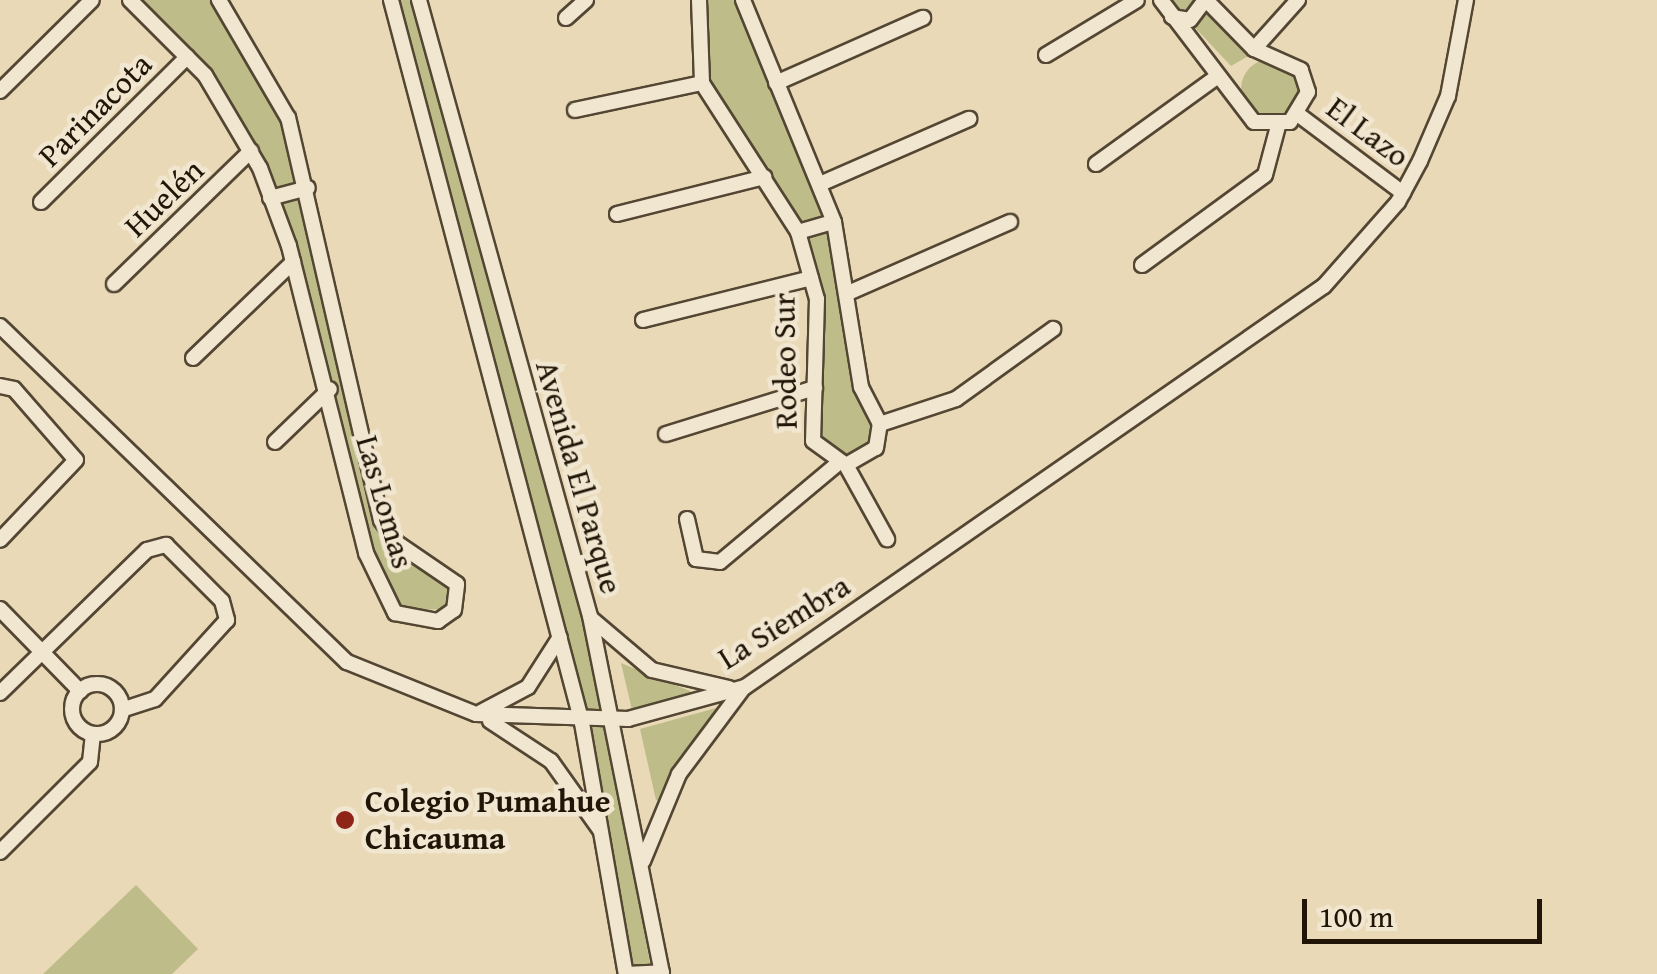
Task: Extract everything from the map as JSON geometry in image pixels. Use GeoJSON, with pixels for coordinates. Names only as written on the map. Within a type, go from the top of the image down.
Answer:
{"type":"FeatureCollection","features":[{"type":"Feature","properties":{"kind":"street"},"geometry":{"type":"LineString","coordinates":[[0,90],[92,0]]}},
{"type":"Feature","properties":{"kind":"street","name":"Las Lomas"},"geometry":{"type":"LineString","coordinates":[[138,3],[187,57],[251,151],[293,262],[384,599],[411,622],[438,621],[454,610],[457,584],[388,532],[344,384],[308,188],[273,83],[219,0]]}},
{"type":"Feature","properties":{"kind":"street","name":"Avenida El Parque"},"geometry":{"type":"LineString","coordinates":[[391,0],[582,724],[606,841],[626,974]]}},
{"type":"Feature","properties":{"kind":"street","name":"Avenida El Parque"},"geometry":{"type":"LineString","coordinates":[[419,0],[590,616],[643,862],[662,973]]}},
{"type":"Feature","properties":{"kind":"street"},"geometry":{"type":"LineString","coordinates":[[423,17],[430,0]]}},
{"type":"Feature","properties":{"kind":"street"},"geometry":{"type":"LineString","coordinates":[[566,18],[586,0]]}},
{"type":"Feature","properties":{"kind":"street"},"geometry":{"type":"LineString","coordinates":[[575,110],[702,83],[700,0]]}},
{"type":"Feature","properties":{"kind":"street","name":"Rodeo Sur"},"geometry":{"type":"LineString","coordinates":[[744,0],[834,222],[861,387],[880,424]]}},
{"type":"Feature","properties":{"kind":"street"},"geometry":{"type":"LineString","coordinates":[[1046,55],[1138,0]]}},
{"type":"Feature","properties":{"kind":"street"},"geometry":{"type":"LineString","coordinates":[[1160,0],[1172,17],[1254,122],[1278,126],[1299,115],[1308,92],[1301,70],[1254,49],[1206,0],[1190,20],[1172,17]]}},
{"type":"Feature","properties":{"kind":"street"},"geometry":{"type":"LineString","coordinates":[[1254,49],[1298,0]]}},
{"type":"Feature","properties":{"kind":"street","name":"La Siembra"},"geometry":{"type":"LineString","coordinates":[[0,326],[302,627],[396,687],[476,714],[582,724],[614,720],[745,687],[1324,286],[1403,193],[1448,96],[1466,0]]}},
{"type":"Feature","properties":{"kind":"street"},"geometry":{"type":"LineString","coordinates":[[776,83],[922,18]]}},
{"type":"Feature","properties":{"kind":"street","name":"Parinacota"},"geometry":{"type":"LineString","coordinates":[[41,202],[187,57]]}},
{"type":"Feature","properties":{"kind":"street"},"geometry":{"type":"LineString","coordinates":[[1096,164],[1218,76]]}},
{"type":"Feature","properties":{"kind":"street","name":"Rodeo Sur"},"geometry":{"type":"LineString","coordinates":[[702,83],[798,232],[811,278],[813,440],[842,465],[886,539]]}},
{"type":"Feature","properties":{"kind":"street","name":"El Lazo"},"geometry":{"type":"LineString","coordinates":[[1299,115],[1403,193]]}},
{"type":"Feature","properties":{"kind":"street"},"geometry":{"type":"LineString","coordinates":[[820,184],[970,119]]}},
{"type":"Feature","properties":{"kind":"street"},"geometry":{"type":"LineString","coordinates":[[1142,265],[1264,175],[1278,126]]}},
{"type":"Feature","properties":{"kind":"street","name":"Huelén"},"geometry":{"type":"LineString","coordinates":[[114,284],[251,151]]}},
{"type":"Feature","properties":{"kind":"street"},"geometry":{"type":"LineString","coordinates":[[617,214],[764,178]]}},
{"type":"Feature","properties":{"kind":"street"},"geometry":{"type":"LineString","coordinates":[[270,198],[308,188]]}},
{"type":"Feature","properties":{"kind":"street"},"geometry":{"type":"LineString","coordinates":[[798,232],[834,222]]}},
{"type":"Feature","properties":{"kind":"street"},"geometry":{"type":"LineString","coordinates":[[848,293],[1010,222]]}},
{"type":"Feature","properties":{"kind":"street"},"geometry":{"type":"LineString","coordinates":[[193,358],[293,262]]}},
{"type":"Feature","properties":{"kind":"street"},"geometry":{"type":"LineString","coordinates":[[644,320],[811,278]]}},
{"type":"Feature","properties":{"kind":"street"},"geometry":{"type":"LineString","coordinates":[[687,519],[696,559],[720,562],[842,465],[876,448],[880,424],[956,399],[1053,329]]}},
{"type":"Feature","properties":{"kind":"street"},"geometry":{"type":"LineString","coordinates":[[275,442],[326,390],[344,384]]}},
{"type":"Feature","properties":{"kind":"street"},"geometry":{"type":"LineString","coordinates":[[0,386],[14,389],[76,460],[0,540]]}},
{"type":"Feature","properties":{"kind":"street"},"geometry":{"type":"LineString","coordinates":[[666,434],[815,388]]}},
{"type":"Feature","properties":{"kind":"street"},"geometry":{"type":"LineString","coordinates":[[0,693],[150,547],[171,549],[222,601],[226,625],[154,699],[122,710]]}},
{"type":"Feature","properties":{"kind":"street"},"geometry":{"type":"LineString","coordinates":[[0,610],[80,691]]}},
{"type":"Feature","properties":{"kind":"street"},"geometry":{"type":"LineString","coordinates":[[590,616],[664,676],[745,687],[679,774],[643,862]]}},
{"type":"Feature","properties":{"kind":"street"},"geometry":{"type":"LineString","coordinates":[[476,714],[528,687],[560,637]]}},
{"type":"Feature","properties":{"kind":"street"},"geometry":{"type":"LineString","coordinates":[[80,691],[104,685],[122,710]]}},
{"type":"Feature","properties":{"kind":"street"},"geometry":{"type":"LineString","coordinates":[[80,691],[74,720],[93,734]]}},
{"type":"Feature","properties":{"kind":"street"},"geometry":{"type":"LineString","coordinates":[[93,734],[116,726],[122,710]]}},
{"type":"Feature","properties":{"kind":"street"},"geometry":{"type":"LineString","coordinates":[[476,714],[551,761],[606,841]]}},
{"type":"Feature","properties":{"kind":"street"},"geometry":{"type":"LineString","coordinates":[[0,852],[90,762],[93,734]]}},
{"type":"Feature","properties":{"kind":"street"},"geometry":{"type":"LineString","coordinates":[[626,974],[662,973]]}},
{"type":"Feature","properties":{"kind":"shaded area"},"geometry":{"type":"Polygon","coordinates":[[[137,0],[214,0],[284,119],[369,500],[378,522],[453,584],[451,609],[404,610],[385,588],[263,166],[208,72],[137,0]]]}},
{"type":"Feature","properties":{"kind":"shaded area"},"geometry":{"type":"Polygon","coordinates":[[[397,0],[414,0],[583,612],[652,974],[633,974],[587,725],[397,0]]]}},
{"type":"Feature","properties":{"kind":"shaded area"},"geometry":{"type":"Polygon","coordinates":[[[704,0],[739,0],[829,223],[875,425],[872,446],[846,460],[824,449],[815,427],[822,299],[802,230],[707,81],[704,0]]]}},
{"type":"Feature","properties":{"kind":"shaded area"},"geometry":{"type":"Polygon","coordinates":[[[1169,0],[1200,0],[1250,55],[1231,66],[1169,0]]]}},
{"type":"Feature","properties":{"kind":"shaded area"},"geometry":{"type":"Polygon","coordinates":[[[1271,59],[1292,68],[1301,89],[1292,110],[1271,119],[1250,110],[1241,89],[1250,68],[1271,59]]]}},
{"type":"Feature","properties":{"kind":"shaded area"},"geometry":{"type":"Polygon","coordinates":[[[621,663],[690,691],[691,694],[632,710],[621,663]]]}},
{"type":"Feature","properties":{"kind":"shaded area"},"geometry":{"type":"Polygon","coordinates":[[[716,708],[661,801],[656,800],[640,729],[716,708]]]}},
{"type":"Feature","properties":{"kind":"shaded area"},"geometry":{"type":"Polygon","coordinates":[[[136,885],[198,949],[172,974],[43,974],[136,885]]]}},
{"type":"Feature","properties":{"kind":"place","name":"Colegio Pumahue Chicauma"},"geometry":{"type":"Point","coordinates":[345,820]}}]}
